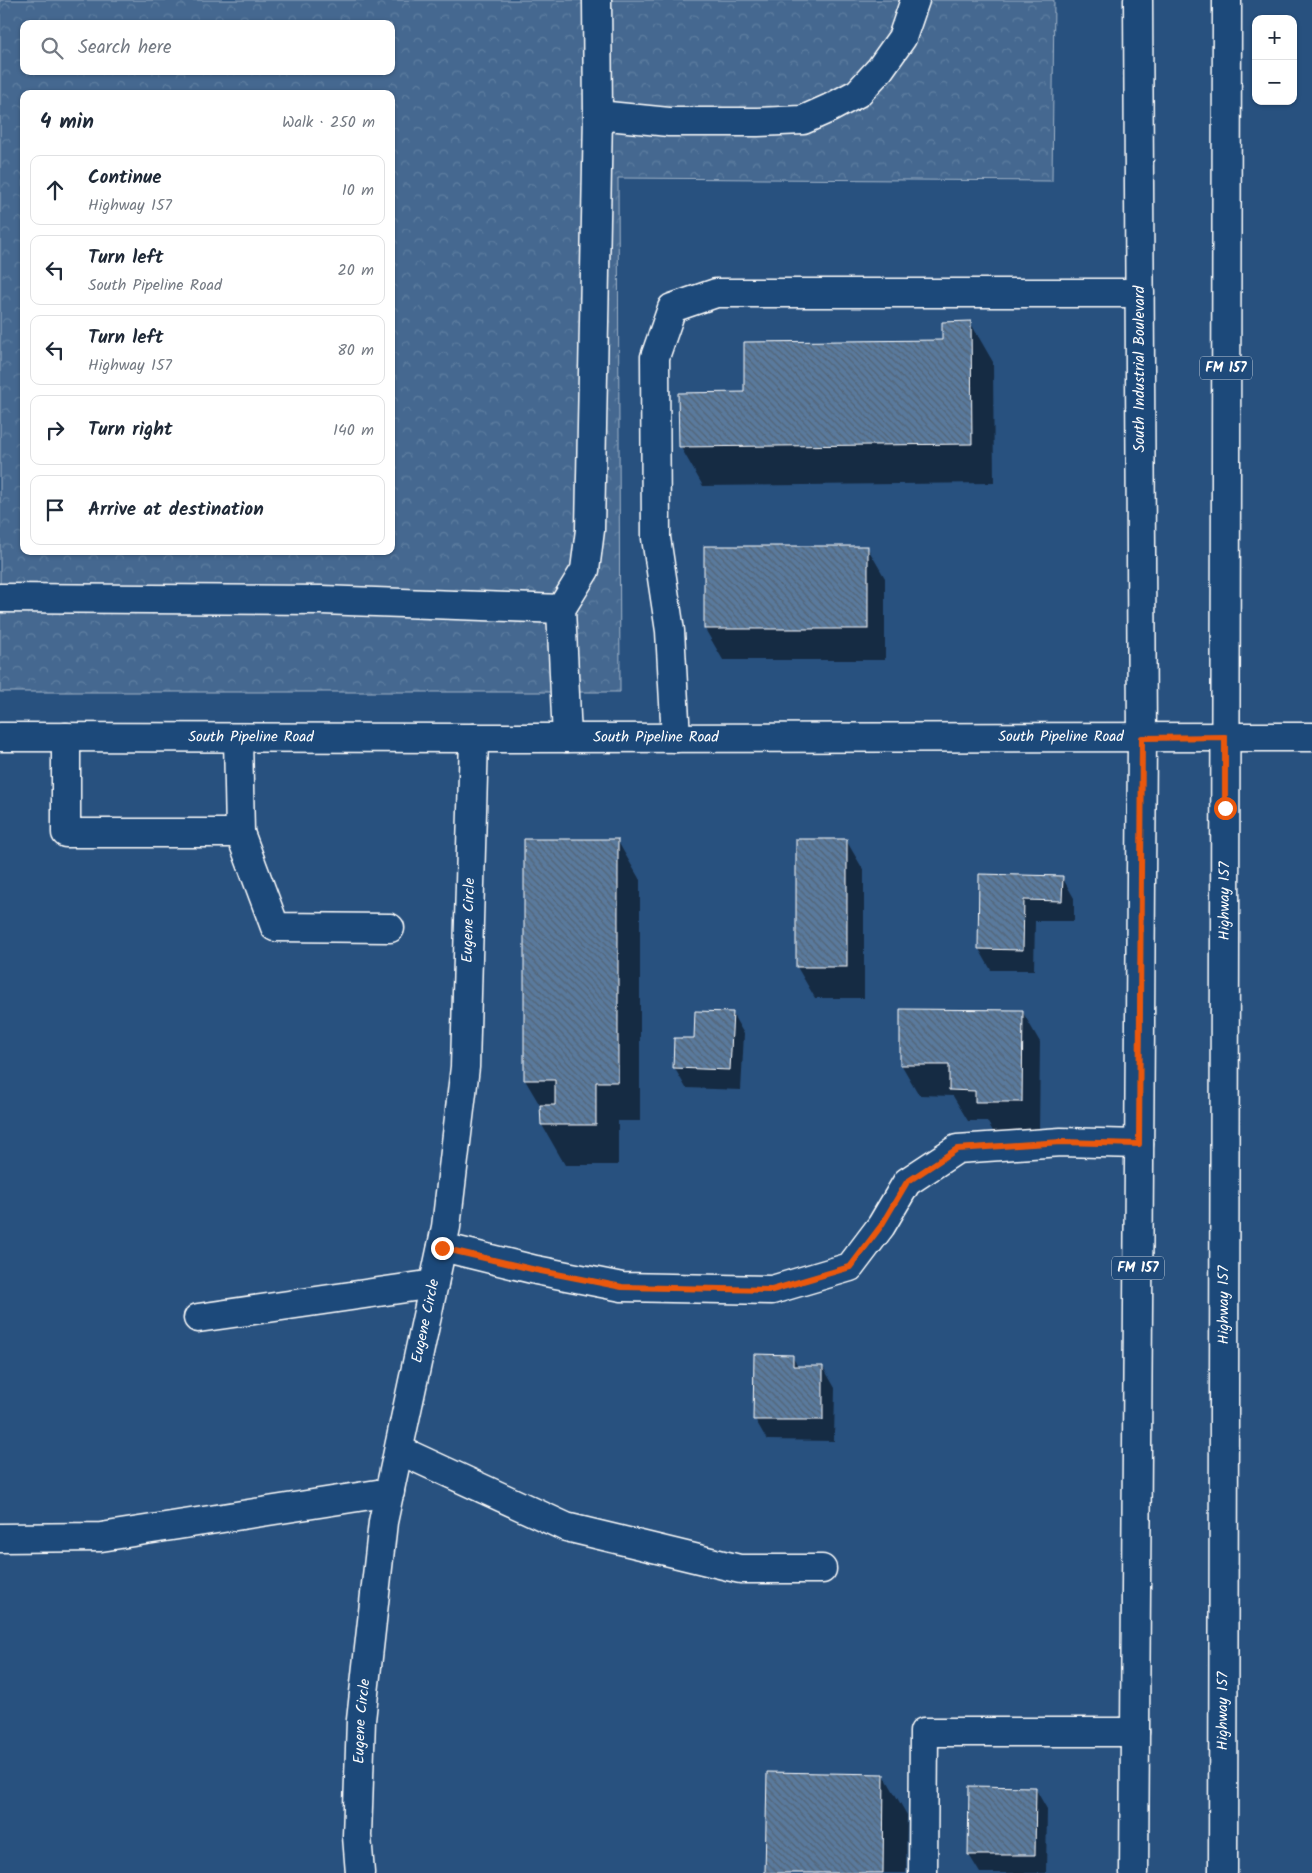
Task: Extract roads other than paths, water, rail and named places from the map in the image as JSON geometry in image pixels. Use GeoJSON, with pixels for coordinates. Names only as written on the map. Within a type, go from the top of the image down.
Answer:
{"type":"FeatureCollection","features":[{"type":"Feature","properties":{"kind":"main road"},"geometry":{"type":"LineString","coordinates":[[567,738],[561,609],[585,570],[590,530],[598,116],[597,0]]}},
{"type":"Feature","properties":{"kind":"main road"},"geometry":{"type":"LineString","coordinates":[[598,116],[669,122],[803,120],[830,108],[858,92],[880,69],[902,38],[915,0]]}},
{"type":"Feature","properties":{"kind":"main road","name":"South Industrial Boulevard"},"geometry":{"type":"LineString","coordinates":[[1138,0],[1142,738]]}},
{"type":"Feature","properties":{"kind":"main road","name":"FM 157"},"geometry":{"type":"LineString","coordinates":[[1225,737],[1227,0]]}},
{"type":"Feature","properties":{"kind":"main road"},"geometry":{"type":"LineString","coordinates":[[676,738],[670,631],[656,538],[655,358],[672,308],[716,294],[1140,294]]}},
{"type":"Feature","properties":{"kind":"main road"},"geometry":{"type":"LineString","coordinates":[[0,598],[322,600],[561,609]]}},
{"type":"Feature","properties":{"kind":"main road","name":"South Pipeline Road"},"geometry":{"type":"LineString","coordinates":[[0,737],[1312,737]]}},
{"type":"Feature","properties":{"kind":"main road"},"geometry":{"type":"LineString","coordinates":[[66,737],[66,833],[240,833]]}},
{"type":"Feature","properties":{"kind":"main road","name":"Highway 157"},"geometry":{"type":"LineString","coordinates":[[1223,1873],[1225,737]]}},
{"type":"Feature","properties":{"kind":"main road"},"geometry":{"type":"LineString","coordinates":[[238,738],[240,833],[275,927],[390,928]]}},
{"type":"Feature","properties":{"kind":"main road","name":"Eugene Circle"},"geometry":{"type":"LineString","coordinates":[[360,1873],[357,1836],[361,1720],[383,1522],[446,1227],[465,1067],[474,738]]}},
{"type":"Feature","properties":{"kind":"main road","name":"FM 157"},"geometry":{"type":"LineString","coordinates":[[1134,1873],[1142,738]]}},
{"type":"Feature","properties":{"kind":"main road"},"geometry":{"type":"LineString","coordinates":[[442,1248],[536,1270],[622,1287],[772,1290],[850,1267],[881,1226],[907,1182],[957,1149],[1061,1142],[1139,1144]]}},
{"type":"Feature","properties":{"kind":"main road"},"geometry":{"type":"LineString","coordinates":[[198,1318],[434,1284]]}},
{"type":"Feature","properties":{"kind":"main road"},"geometry":{"type":"LineString","coordinates":[[399,1450],[566,1526],[740,1569],[822,1569]]}},
{"type":"Feature","properties":{"kind":"main road"},"geometry":{"type":"LineString","coordinates":[[0,1538],[101,1537],[390,1492]]}},
{"type":"Feature","properties":{"kind":"main road"},"geometry":{"type":"LineString","coordinates":[[923,1873],[924,1732],[1135,1732]]}}]}
